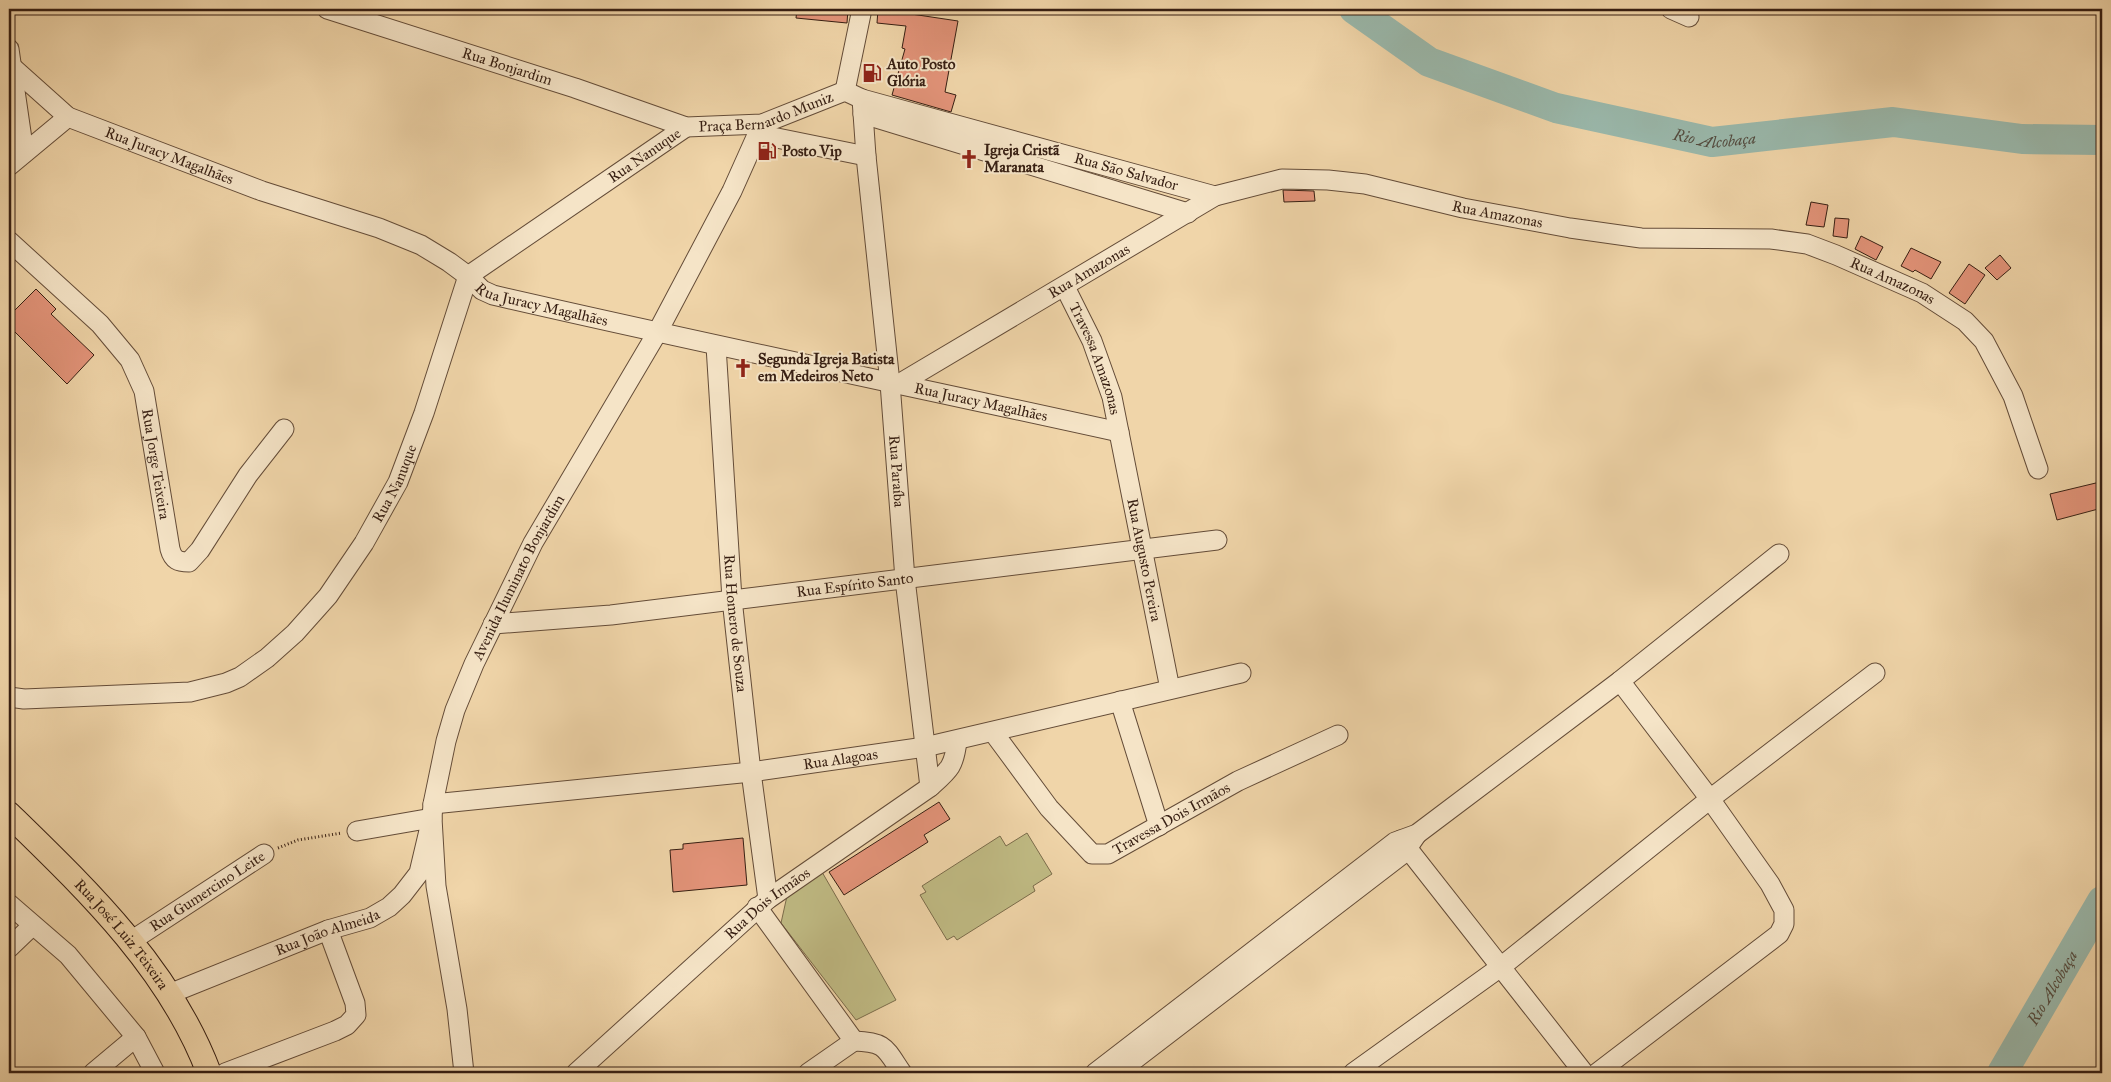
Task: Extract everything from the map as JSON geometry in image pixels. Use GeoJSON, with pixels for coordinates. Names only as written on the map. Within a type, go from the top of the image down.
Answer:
{"type":"FeatureCollection","features":[{"type":"Feature","properties":{"kind":"main road","name":"Rua José Luiz Teixeira"},"geometry":{"type":"LineString","coordinates":[[9,814],[131,941],[169,994],[210,1073]]}},
{"type":"Feature","properties":{"kind":"street","name":"Rua Bonjardim"},"geometry":{"type":"LineString","coordinates":[[327,9],[566,85],[686,127]]}},
{"type":"Feature","properties":{"kind":"street","name":"Praça Bernardo Muniz"},"geometry":{"type":"LineString","coordinates":[[845,91],[862,9]]}},
{"type":"Feature","properties":{"kind":"street"},"geometry":{"type":"LineString","coordinates":[[1671,9],[1689,17]]}},
{"type":"Feature","properties":{"kind":"street"},"geometry":{"type":"LineString","coordinates":[[9,166],[68,117],[10,57]]}},
{"type":"Feature","properties":{"kind":"street"},"geometry":{"type":"LineString","coordinates":[[10,57],[24,153]]}},
{"type":"Feature","properties":{"kind":"street","name":"Praça Bernardo Muniz"},"geometry":{"type":"LineString","coordinates":[[760,129],[845,91]]}},
{"type":"Feature","properties":{"kind":"street","name":"Praça Bernardo Muniz"},"geometry":{"type":"LineString","coordinates":[[845,91],[863,107]]}},
{"type":"Feature","properties":{"kind":"street"},"geometry":{"type":"LineString","coordinates":[[863,107],[866,156]]}},
{"type":"Feature","properties":{"kind":"street","name":"Rua São Salvador"},"geometry":{"type":"LineString","coordinates":[[863,107],[1215,196]]}},
{"type":"Feature","properties":{"kind":"street","name":"Rua São Salvador"},"geometry":{"type":"LineString","coordinates":[[863,107],[1188,213]]}},
{"type":"Feature","properties":{"kind":"street","name":"Rua Juracy Magalhães"},"geometry":{"type":"LineString","coordinates":[[68,117],[262,191],[379,228],[421,245],[468,276],[482,290],[493,295],[656,333],[1119,432]]}},
{"type":"Feature","properties":{"kind":"street","name":"Praça Bernardo Muniz"},"geometry":{"type":"LineString","coordinates":[[686,127],[760,129],[866,156]]}},
{"type":"Feature","properties":{"kind":"street","name":"Rua Nanuque"},"geometry":{"type":"LineString","coordinates":[[9,697],[24,699],[75,698],[190,692],[213,687],[240,677],[267,658],[295,633],[328,596],[364,543],[398,482],[424,413],[468,276],[686,127]]}},
{"type":"Feature","properties":{"kind":"street","name":"Avenida Iluminato Bonjardim"},"geometry":{"type":"LineString","coordinates":[[464,1073],[457,1009],[436,886],[432,811],[446,741],[455,710],[493,624],[533,543],[656,333],[732,191],[760,129]]}},
{"type":"Feature","properties":{"kind":"street","name":"Rua Paraíba"},"geometry":{"type":"LineString","coordinates":[[866,156],[895,383],[905,579],[930,788]]}},
{"type":"Feature","properties":{"kind":"street","name":"Rua Amazonas"},"geometry":{"type":"LineString","coordinates":[[895,383],[1065,287],[1215,196],[1282,179],[1328,180],[1365,184],[1463,208],[1570,228],[1641,238],[1734,237],[1771,239],[1807,244],[1922,293],[1965,322],[1984,341],[1999,366],[2013,396],[2038,469]]}},
{"type":"Feature","properties":{"kind":"street","name":"Rua Jorge Teixeira"},"geometry":{"type":"LineString","coordinates":[[9,241],[100,324],[130,360],[144,390],[170,550],[176,560],[189,562],[194,557],[248,475],[284,429]]}},
{"type":"Feature","properties":{"kind":"street","name":"Travessa Amazonas"},"geometry":{"type":"LineString","coordinates":[[1065,287],[1092,341],[1112,397],[1119,432]]}},
{"type":"Feature","properties":{"kind":"street","name":"Rua Homero de Souza"},"geometry":{"type":"LineString","coordinates":[[716,346],[732,599],[751,772],[762,903],[854,1041]]}},
{"type":"Feature","properties":{"kind":"street","name":"Rua Augusto Pereira"},"geometry":{"type":"LineString","coordinates":[[1119,432],[1170,689]]}},
{"type":"Feature","properties":{"kind":"street","name":"Rua Espírito Santo"},"geometry":{"type":"LineString","coordinates":[[493,624],[611,614],[1217,540]]}},
{"type":"Feature","properties":{"kind":"street"},"geometry":{"type":"LineString","coordinates":[[1104,1072],[1620,681],[1779,554]]}},
{"type":"Feature","properties":{"kind":"street","name":"Rua Alagoas"},"geometry":{"type":"LineString","coordinates":[[432,811],[751,772],[925,747],[1241,673]]}},
{"type":"Feature","properties":{"kind":"street"},"geometry":{"type":"LineString","coordinates":[[1353,1073],[1502,966],[1710,799],[1876,673]]}},
{"type":"Feature","properties":{"kind":"street"},"geometry":{"type":"LineString","coordinates":[[1597,1073],[1779,934],[1784,924],[1784,910],[1770,884],[1710,799],[1620,681]]}},
{"type":"Feature","properties":{"kind":"street"},"geometry":{"type":"LineString","coordinates":[[1120,701],[1159,826]]}},
{"type":"Feature","properties":{"kind":"street","name":"Travessa Dois Irmãos"},"geometry":{"type":"LineString","coordinates":[[993,732],[1031,787],[1092,854],[1108,854],[1238,781],[1338,736]]}},
{"type":"Feature","properties":{"kind":"street","name":"Rua Dois Irmãos"},"geometry":{"type":"LineString","coordinates":[[576,1073],[762,903],[930,788],[955,760],[957,740]]}},
{"type":"Feature","properties":{"kind":"street"},"geometry":{"type":"LineString","coordinates":[[357,831],[432,811]]}},
{"type":"Feature","properties":{"kind":"street","name":"Rua João Almeida"},"geometry":{"type":"LineString","coordinates":[[169,994],[328,930],[370,918],[389,908],[419,873],[432,811]]}},
{"type":"Feature","properties":{"kind":"street"},"geometry":{"type":"LineString","coordinates":[[1408,840],[1584,1073]]}},
{"type":"Feature","properties":{"kind":"street","name":"Rua Gumercino Leite"},"geometry":{"type":"LineString","coordinates":[[131,941],[264,854]]}},
{"type":"Feature","properties":{"kind":"street"},"geometry":{"type":"LineString","coordinates":[[9,904],[32,926],[68,955],[136,1037],[155,1073]]}},
{"type":"Feature","properties":{"kind":"street"},"geometry":{"type":"LineString","coordinates":[[9,948],[32,926]]}},
{"type":"Feature","properties":{"kind":"street"},"geometry":{"type":"LineString","coordinates":[[225,1073],[335,1031],[354,1019],[357,1012],[355,1003],[328,930]]}},
{"type":"Feature","properties":{"kind":"street"},"geometry":{"type":"LineString","coordinates":[[93,1073],[136,1037]]}},
{"type":"Feature","properties":{"kind":"street"},"geometry":{"type":"LineString","coordinates":[[808,1073],[854,1041],[872,1042],[885,1047],[902,1073]]}},
{"type":"Feature","properties":{"kind":"path","name":"Rua Gumercino Leite"},"geometry":{"type":"LineString","coordinates":[[264,854],[298,840],[357,831]]}},
{"type":"Feature","properties":{"kind":"shaded area"},"geometry":{"type":"Polygon","coordinates":[[[1027,833],[1052,874],[1033,886],[1035,891],[957,940],[954,936],[947,940],[920,895],[926,892],[922,886],[1000,836],[1006,846],[1027,833]]]}},
{"type":"Feature","properties":{"kind":"shaded area"},"geometry":{"type":"Polygon","coordinates":[[[822,872],[896,1000],[856,1020],[781,923],[787,896],[822,872]]]}},
{"type":"Feature","properties":{"kind":"building"},"geometry":{"type":"Polygon","coordinates":[[[797,9],[848,9],[847,23],[796,18],[797,9]]]}},
{"type":"Feature","properties":{"kind":"building"},"geometry":{"type":"Polygon","coordinates":[[[878,9],[958,21],[945,92],[956,95],[951,112],[892,95],[905,49],[902,48],[906,26],[877,23],[878,9]]]}},
{"type":"Feature","properties":{"kind":"building"},"geometry":{"type":"Polygon","coordinates":[[[1283,190],[1314,191],[1315,201],[1284,202],[1283,190]]]}},
{"type":"Feature","properties":{"kind":"building"},"geometry":{"type":"Polygon","coordinates":[[[1811,202],[1828,205],[1824,227],[1806,225],[1811,202]]]}},
{"type":"Feature","properties":{"kind":"building"},"geometry":{"type":"Polygon","coordinates":[[[1835,218],[1849,219],[1847,238],[1833,236],[1835,218]]]}},
{"type":"Feature","properties":{"kind":"building"},"geometry":{"type":"Polygon","coordinates":[[[1861,236],[1883,247],[1876,260],[1855,249],[1861,236]]]}},
{"type":"Feature","properties":{"kind":"building"},"geometry":{"type":"Polygon","coordinates":[[[1911,248],[1941,262],[1931,279],[1915,270],[1913,272],[1901,266],[1911,248]]]}},
{"type":"Feature","properties":{"kind":"building"},"geometry":{"type":"Polygon","coordinates":[[[2000,255],[2011,268],[1997,280],[1985,268],[2000,255]]]}},
{"type":"Feature","properties":{"kind":"building"},"geometry":{"type":"Polygon","coordinates":[[[1969,264],[1985,275],[1965,304],[1949,293],[1969,264]]]}},
{"type":"Feature","properties":{"kind":"building"},"geometry":{"type":"Polygon","coordinates":[[[36,289],[56,309],[51,314],[94,355],[67,384],[9,326],[9,316],[36,289]]]}},
{"type":"Feature","properties":{"kind":"building"},"geometry":{"type":"Polygon","coordinates":[[[2100,482],[2102,508],[2057,520],[2050,494],[2100,482]]]}},
{"type":"Feature","properties":{"kind":"building"},"geometry":{"type":"Polygon","coordinates":[[[939,802],[950,819],[924,835],[928,842],[844,895],[829,872],[939,802]]]}},
{"type":"Feature","properties":{"kind":"building"},"geometry":{"type":"Polygon","coordinates":[[[743,838],[747,885],[673,892],[670,850],[683,849],[683,844],[743,838]]]}},
{"type":"Feature","properties":{"kind":"waterway","name":"Rio Alcobaça"},"geometry":{"type":"LineString","coordinates":[[1354,9],[1429,62],[1556,108],[1712,142],[1893,122],[2022,139],[2102,140]]}},
{"type":"Feature","properties":{"kind":"waterway","name":"Rio Alcobaça"},"geometry":{"type":"LineString","coordinates":[[2002,1073],[2102,901]]}},
{"type":"Feature","properties":{"kind":"place","name":"Auto Posto Glória"},"geometry":{"type":"Point","coordinates":[872,73]}},
{"type":"Feature","properties":{"kind":"place","name":"Posto Vip"},"geometry":{"type":"Point","coordinates":[767,151]}},
{"type":"Feature","properties":{"kind":"place","name":"Igreja Cristã Maranata"},"geometry":{"type":"Point","coordinates":[969,159]}},
{"type":"Feature","properties":{"kind":"place","name":"Segunda Igreja Batista em Medeiros Neto"},"geometry":{"type":"Point","coordinates":[743,368]}}]}
